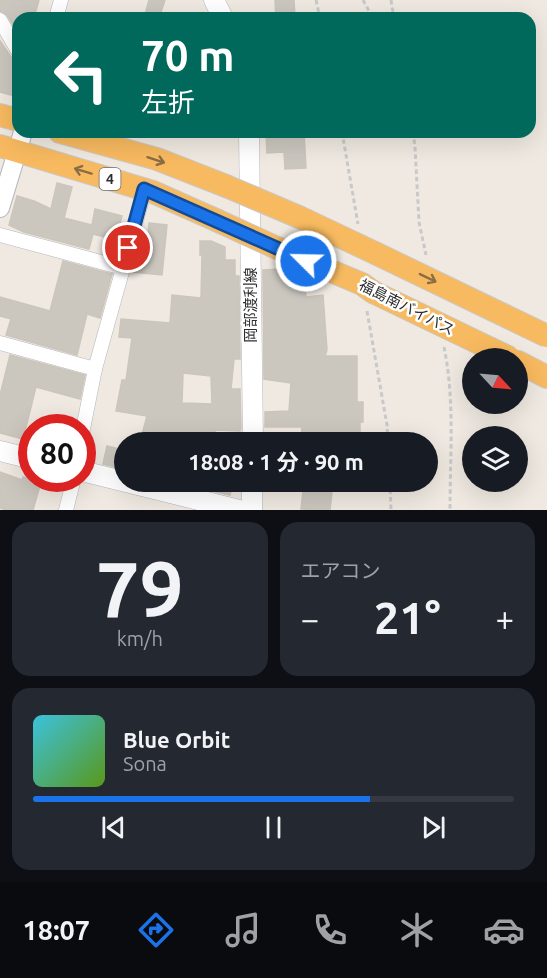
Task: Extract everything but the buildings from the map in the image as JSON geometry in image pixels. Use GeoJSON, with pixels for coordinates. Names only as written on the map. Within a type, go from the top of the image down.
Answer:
{"type":"FeatureCollection","features":[{"type":"Feature","properties":{"kind":"highway","name":"4"},"geometry":{"type":"LineString","coordinates":[[82,138],[157,159],[299,217],[547,336]]}},
{"type":"Feature","properties":{"kind":"highway","name":"福島南バイパス"},"geometry":{"type":"LineString","coordinates":[[14,143],[144,189],[216,220],[368,288],[490,348]]}},
{"type":"Feature","properties":{"kind":"highway"},"geometry":{"type":"LineString","coordinates":[[528,367],[547,377]]}},
{"type":"Feature","properties":{"kind":"main road","name":"岡部渡利線"},"geometry":{"type":"LineString","coordinates":[[249,138],[253,432]]}},
{"type":"Feature","properties":{"kind":"main road"},"geometry":{"type":"LineString","coordinates":[[0,451],[18,456]]}},
{"type":"Feature","properties":{"kind":"main road"},"geometry":{"type":"LineString","coordinates":[[96,474],[239,510]]}},
{"type":"Feature","properties":{"kind":"main road"},"geometry":{"type":"LineString","coordinates":[[252,492],[252,510]]}},
{"type":"Feature","properties":{"kind":"street"},"geometry":{"type":"LineString","coordinates":[[0,20],[12,41]]}},
{"type":"Feature","properties":{"kind":"street"},"geometry":{"type":"LineString","coordinates":[[0,208],[14,143]]}},
{"type":"Feature","properties":{"kind":"street"},"geometry":{"type":"LineString","coordinates":[[86,414],[94,369],[144,189]]}},
{"type":"Feature","properties":{"kind":"street"},"geometry":{"type":"LineString","coordinates":[[0,235],[123,268]]}},
{"type":"Feature","properties":{"kind":"street"},"geometry":{"type":"LineString","coordinates":[[0,343],[94,369]]}},
{"type":"Feature","properties":{"kind":"street"},"geometry":{"type":"LineString","coordinates":[[66,510],[70,492]]}},
{"type":"Feature","properties":{"kind":"path"},"geometry":{"type":"LineString","coordinates":[[343,138],[368,250]]}},
{"type":"Feature","properties":{"kind":"path"},"geometry":{"type":"LineString","coordinates":[[368,288],[387,432]]}},
{"type":"Feature","properties":{"kind":"path"},"geometry":{"type":"LineString","coordinates":[[390,492],[391,510]]}},
{"type":"Feature","properties":{"kind":"route"},"geometry":{"type":"LineString","coordinates":[[128,248],[144,189],[306,261]]}}]}
